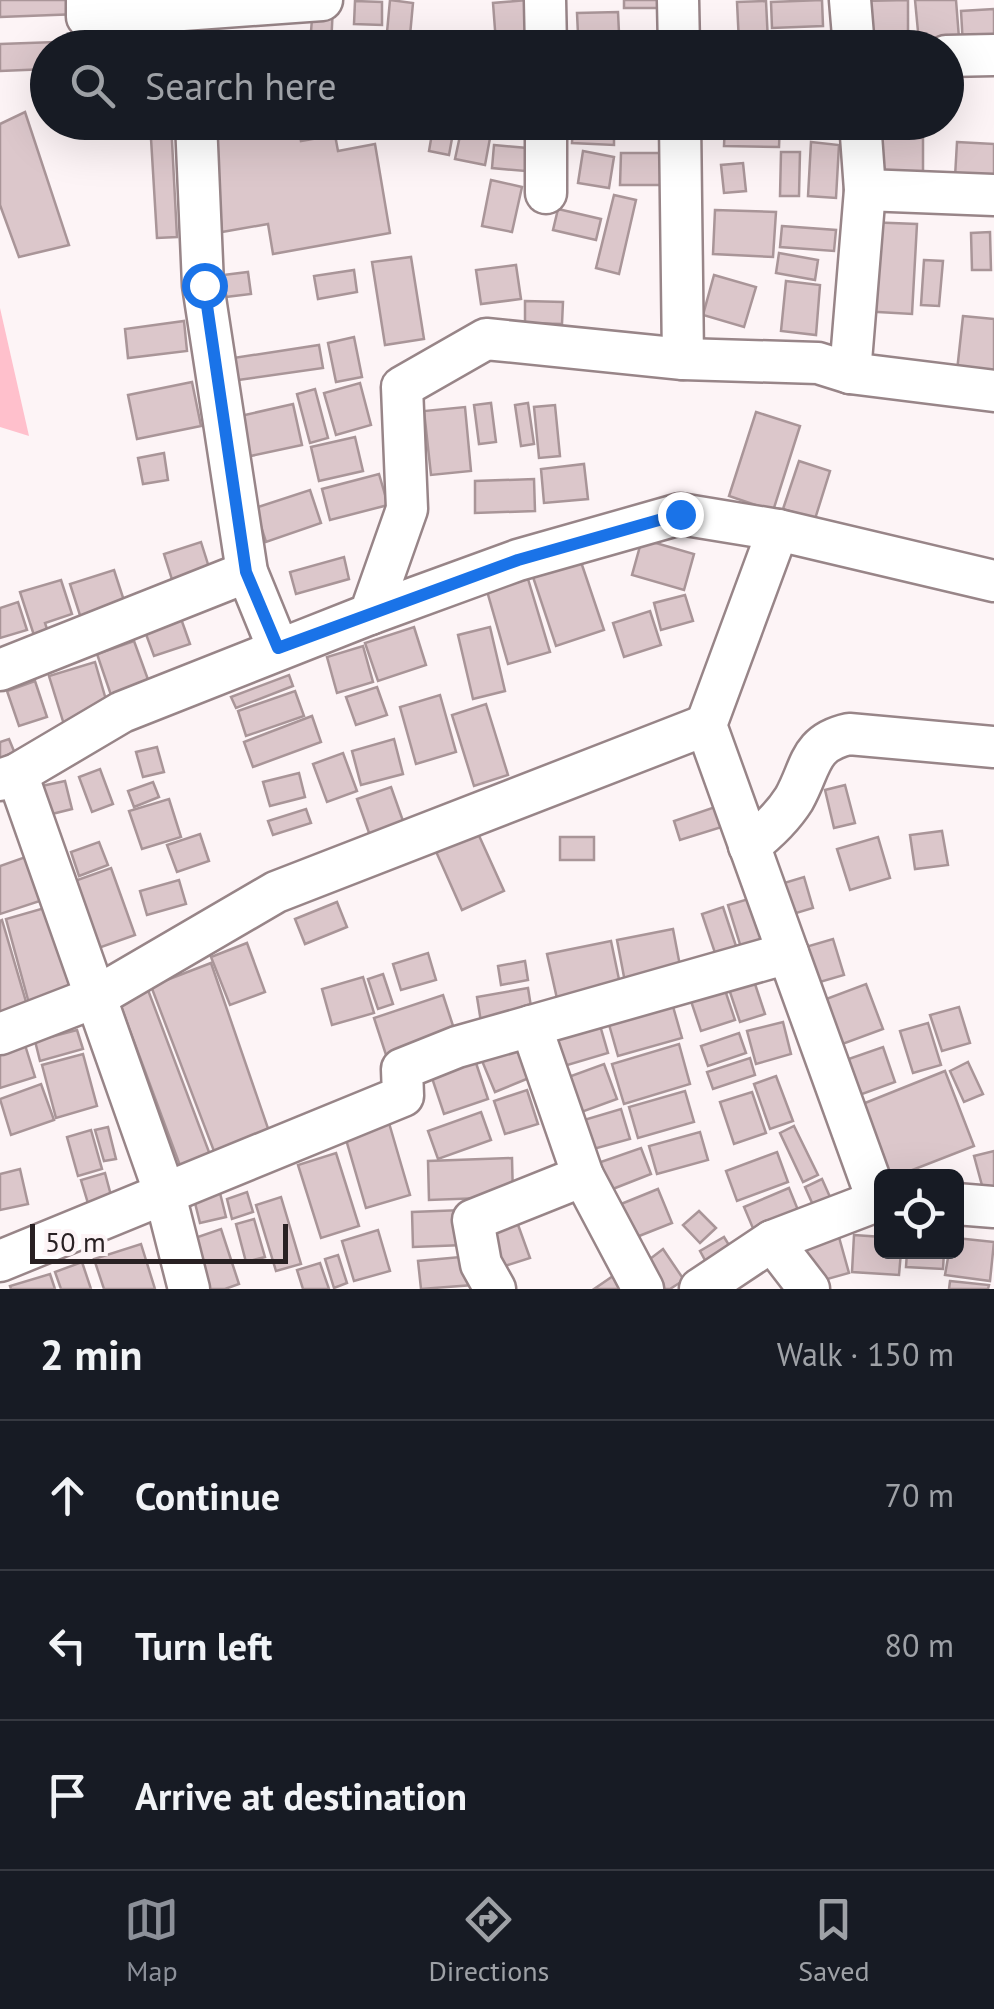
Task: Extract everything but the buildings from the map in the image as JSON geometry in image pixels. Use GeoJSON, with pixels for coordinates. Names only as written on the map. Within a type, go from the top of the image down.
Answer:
{"type":"FeatureCollection","features":[{"type":"Feature","properties":{"kind":"street"},"geometry":{"type":"LineString","coordinates":[[87,0],[87,17],[322,0]]}},
{"type":"Feature","properties":{"kind":"street"},"geometry":{"type":"LineString","coordinates":[[546,0],[546,30]]}},
{"type":"Feature","properties":{"kind":"street"},"geometry":{"type":"LineString","coordinates":[[678,0],[679,30]]}},
{"type":"Feature","properties":{"kind":"street"},"geometry":{"type":"LineString","coordinates":[[850,0],[852,30]]}},
{"type":"Feature","properties":{"kind":"street"},"geometry":{"type":"LineString","coordinates":[[964,56],[994,55]]}},
{"type":"Feature","properties":{"kind":"street"},"geometry":{"type":"LineString","coordinates":[[197,140],[204,285],[246,572],[278,648]]}},
{"type":"Feature","properties":{"kind":"street"},"geometry":{"type":"LineString","coordinates":[[546,140],[546,194]]}},
{"type":"Feature","properties":{"kind":"street"},"geometry":{"type":"LineString","coordinates":[[680,140],[683,359]]}},
{"type":"Feature","properties":{"kind":"street"},"geometry":{"type":"LineString","coordinates":[[850,373],[865,190],[861,140]]}},
{"type":"Feature","properties":{"kind":"street"},"geometry":{"type":"LineString","coordinates":[[865,190],[994,195]]}},
{"type":"Feature","properties":{"kind":"street"},"geometry":{"type":"LineString","coordinates":[[370,614],[407,510],[402,387],[486,339],[683,359],[818,364],[850,373],[994,391]]}},
{"type":"Feature","properties":{"kind":"street"},"geometry":{"type":"LineString","coordinates":[[189,1289],[164,1191],[96,997],[8,777],[122,712],[278,648],[518,560],[680,514],[778,530],[994,581]]}},
{"type":"Feature","properties":{"kind":"street"},"geometry":{"type":"LineString","coordinates":[[778,530],[706,725],[874,1183]]}},
{"type":"Feature","properties":{"kind":"street"},"geometry":{"type":"LineString","coordinates":[[0,670],[246,572]]}},
{"type":"Feature","properties":{"kind":"street"},"geometry":{"type":"LineString","coordinates":[[0,1034],[96,997],[276,892],[706,725]]}},
{"type":"Feature","properties":{"kind":"street"},"geometry":{"type":"LineString","coordinates":[[749,846],[780,819],[819,747],[832,738],[849,734],[994,746]]}},
{"type":"Feature","properties":{"kind":"street"},"geometry":{"type":"LineString","coordinates":[[0,1261],[403,1096],[402,1069],[457,1048],[788,953]]}},
{"type":"Feature","properties":{"kind":"street"},"geometry":{"type":"LineString","coordinates":[[531,1026],[583,1176],[643,1289]]}},
{"type":"Feature","properties":{"kind":"street"},"geometry":{"type":"LineString","coordinates":[[494,1289],[481,1264],[473,1220],[583,1176]]}},
{"type":"Feature","properties":{"kind":"street"},"geometry":{"type":"LineString","coordinates":[[700,1289],[772,1241],[874,1201]]}},
{"type":"Feature","properties":{"kind":"street"},"geometry":{"type":"LineString","coordinates":[[964,1204],[994,1206]]}},
{"type":"Feature","properties":{"kind":"street"},"geometry":{"type":"LineString","coordinates":[[772,1241],[809,1289]]}},
{"type":"Feature","properties":{"kind":"shaded area"},"geometry":{"type":"Polygon","coordinates":[[[0,308],[29,436],[0,427],[0,308]]]}},
{"type":"Feature","properties":{"kind":"route"},"geometry":{"type":"LineString","coordinates":[[204,285],[246,572],[278,648],[518,560],[680,514]]}}]}
